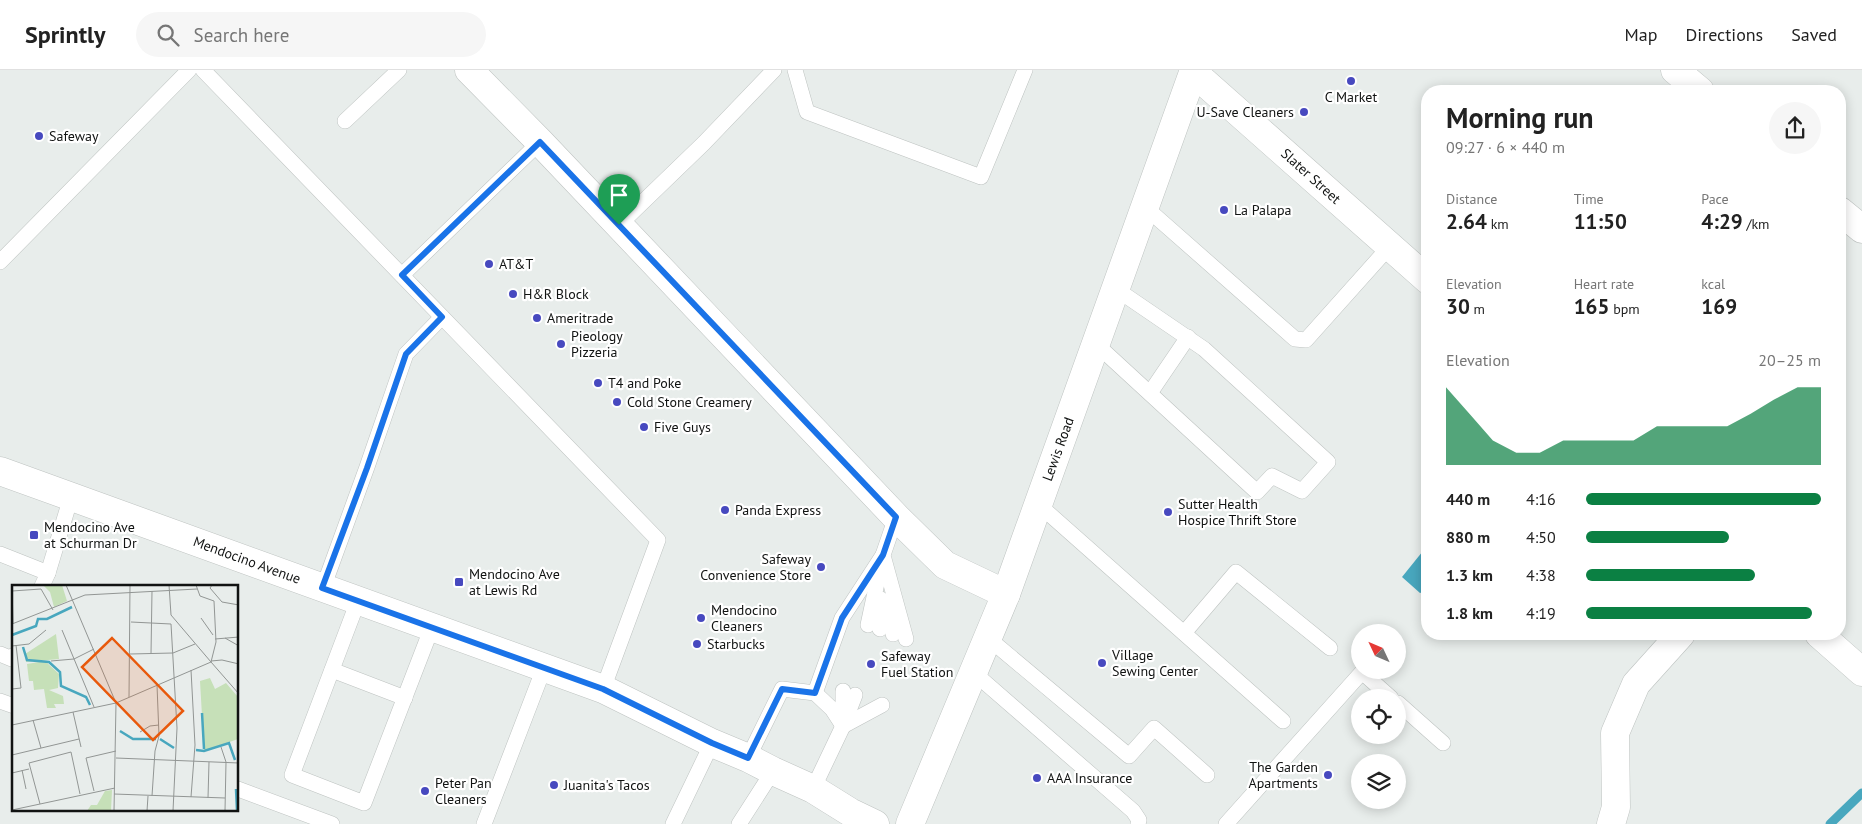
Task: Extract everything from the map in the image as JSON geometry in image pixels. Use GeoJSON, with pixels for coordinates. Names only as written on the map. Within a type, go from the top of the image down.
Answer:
{"type":"FeatureCollection","features":[{"type":"Feature","properties":{"kind":"main road"},"geometry":{"type":"LineString","coordinates":[[469,70],[944,565],[1006,594]]}},
{"type":"Feature","properties":{"kind":"main road"},"geometry":{"type":"LineString","coordinates":[[1675,70],[1693,85]]}},
{"type":"Feature","properties":{"kind":"main road","name":"Lewis Road"},"geometry":{"type":"LineString","coordinates":[[910,824],[1006,594],[1194,71]]}},
{"type":"Feature","properties":{"kind":"main road","name":"Slater Street"},"geometry":{"type":"LineString","coordinates":[[1194,71],[1421,274]]}},
{"type":"Feature","properties":{"kind":"main road"},"geometry":{"type":"LineString","coordinates":[[1846,216],[1862,229]]}},
{"type":"Feature","properties":{"kind":"main road","name":"Mendocino Avenue"},"geometry":{"type":"LineString","coordinates":[[0,471],[603,689],[712,743],[813,789],[850,812],[875,824]]}},
{"type":"Feature","properties":{"kind":"main road"},"geometry":{"type":"LineString","coordinates":[[1611,824],[1616,807],[1615,733],[1636,684],[1676,640]]}},
{"type":"Feature","properties":{"kind":"main road"},"geometry":{"type":"LineString","coordinates":[[1826,640],[1862,672]]}},
{"type":"Feature","properties":{"kind":"lane"},"geometry":{"type":"LineString","coordinates":[[0,262],[189,70]]}},
{"type":"Feature","properties":{"kind":"lane"},"geometry":{"type":"LineString","coordinates":[[203,70],[658,540],[603,689]]}},
{"type":"Feature","properties":{"kind":"lane"},"geometry":{"type":"LineString","coordinates":[[345,121],[399,70]]}},
{"type":"Feature","properties":{"kind":"lane"},"geometry":{"type":"LineString","coordinates":[[619,225],[704,143],[774,70]]}},
{"type":"Feature","properties":{"kind":"lane"},"geometry":{"type":"LineString","coordinates":[[795,70],[807,112],[981,176],[1025,70]]}},
{"type":"Feature","properties":{"kind":"lane"},"geometry":{"type":"LineString","coordinates":[[402,275],[540,142]]}},
{"type":"Feature","properties":{"kind":"lane"},"geometry":{"type":"LineString","coordinates":[[1145,208],[1294,339],[1306,340],[1390,246]]}},
{"type":"Feature","properties":{"kind":"lane"},"geometry":{"type":"LineString","coordinates":[[1096,344],[1257,492],[1272,476],[1302,491],[1328,462],[1204,349],[1116,288]]}},
{"type":"Feature","properties":{"kind":"lane"},"geometry":{"type":"LineString","coordinates":[[322,588],[367,468],[406,354],[442,317]]}},
{"type":"Feature","properties":{"kind":"lane"},"geometry":{"type":"LineString","coordinates":[[1150,393],[1188,338]]}},
{"type":"Feature","properties":{"kind":"lane"},"geometry":{"type":"LineString","coordinates":[[0,554],[45,580],[71,496]]}},
{"type":"Feature","properties":{"kind":"lane"},"geometry":{"type":"LineString","coordinates":[[1038,504],[1283,721]]}},
{"type":"Feature","properties":{"kind":"lane"},"geometry":{"type":"LineString","coordinates":[[815,693],[842,618],[883,555],[896,517]]}},
{"type":"Feature","properties":{"kind":"lane"},"geometry":{"type":"LineString","coordinates":[[883,555],[887,632],[883,555]]}},
{"type":"Feature","properties":{"kind":"lane"},"geometry":{"type":"LineString","coordinates":[[1184,633],[1236,572],[1330,648]]}},
{"type":"Feature","properties":{"kind":"lane"},"geometry":{"type":"LineString","coordinates":[[358,601],[292,775],[364,802],[432,627]]}},
{"type":"Feature","properties":{"kind":"lane"},"geometry":{"type":"LineString","coordinates":[[988,638],[1129,756],[1154,728],[1207,775]]}},
{"type":"Feature","properties":{"kind":"lane"},"geometry":{"type":"LineString","coordinates":[[0,654],[12,659]]}},
{"type":"Feature","properties":{"kind":"lane"},"geometry":{"type":"LineString","coordinates":[[484,824],[544,668]]}},
{"type":"Feature","properties":{"kind":"lane"},"geometry":{"type":"LineString","coordinates":[[332,670],[405,698]]}},
{"type":"Feature","properties":{"kind":"lane"},"geometry":{"type":"LineString","coordinates":[[973,672],[1132,811],[1139,820],[1138,824]]}},
{"type":"Feature","properties":{"kind":"lane"},"geometry":{"type":"LineString","coordinates":[[1226,824],[1362,672],[1381,689]]}},
{"type":"Feature","properties":{"kind":"lane"},"geometry":{"type":"LineString","coordinates":[[748,758],[782,689],[815,693],[832,709],[843,726]]}},
{"type":"Feature","properties":{"kind":"lane"},"geometry":{"type":"LineString","coordinates":[[813,789],[843,726],[862,698],[843,726]]}},
{"type":"Feature","properties":{"kind":"lane"},"geometry":{"type":"LineString","coordinates":[[0,701],[12,705]]}},
{"type":"Feature","properties":{"kind":"lane"},"geometry":{"type":"LineString","coordinates":[[1406,710],[1443,743]]}},
{"type":"Feature","properties":{"kind":"lane"},"geometry":{"type":"LineString","coordinates":[[672,824],[712,743]]}},
{"type":"Feature","properties":{"kind":"lane"},"geometry":{"type":"LineString","coordinates":[[740,824],[773,771]]}},
{"type":"Feature","properties":{"kind":"lane"},"geometry":{"type":"LineString","coordinates":[[239,789],[332,824]]}},
{"type":"Feature","properties":{"kind":"water"},"geometry":{"type":"Polygon","coordinates":[[[1421,553],[1421,593],[1402,577],[1421,553]]]}},
{"type":"Feature","properties":{"kind":"waterway"},"geometry":{"type":"LineString","coordinates":[[1830,824],[1862,793]]}},
{"type":"Feature","properties":{"kind":"place","name":"C Market"},"geometry":{"type":"Point","coordinates":[1351,81]}},
{"type":"Feature","properties":{"kind":"place","name":"U-Save Cleaners"},"geometry":{"type":"Point","coordinates":[1304,112]}},
{"type":"Feature","properties":{"kind":"place","name":"Safeway"},"geometry":{"type":"Point","coordinates":[39,136]}},
{"type":"Feature","properties":{"kind":"place","name":"La Palapa"},"geometry":{"type":"Point","coordinates":[1224,210]}},
{"type":"Feature","properties":{"kind":"place","name":"AT&T"},"geometry":{"type":"Point","coordinates":[489,264]}},
{"type":"Feature","properties":{"kind":"place","name":"H&R Block"},"geometry":{"type":"Point","coordinates":[513,294]}},
{"type":"Feature","properties":{"kind":"place","name":"Ameritrade"},"geometry":{"type":"Point","coordinates":[537,318]}},
{"type":"Feature","properties":{"kind":"place","name":"Pieology Pizzeria"},"geometry":{"type":"Point","coordinates":[561,344]}},
{"type":"Feature","properties":{"kind":"place","name":"T4 and Poke"},"geometry":{"type":"Point","coordinates":[598,383]}},
{"type":"Feature","properties":{"kind":"place","name":"Cold Stone Creamery"},"geometry":{"type":"Point","coordinates":[617,402]}},
{"type":"Feature","properties":{"kind":"place","name":"Five Guys"},"geometry":{"type":"Point","coordinates":[644,427]}},
{"type":"Feature","properties":{"kind":"place","name":"Panda Express"},"geometry":{"type":"Point","coordinates":[725,510]}},
{"type":"Feature","properties":{"kind":"place","name":"Sutter Health Hospice Thrift Store"},"geometry":{"type":"Point","coordinates":[1168,512]}},
{"type":"Feature","properties":{"kind":"place","name":"Mendocino Ave at Schurman Dr"},"geometry":{"type":"Point","coordinates":[34,535]}},
{"type":"Feature","properties":{"kind":"place","name":"Safeway Convenience Store"},"geometry":{"type":"Point","coordinates":[821,567]}},
{"type":"Feature","properties":{"kind":"place","name":"Mendocino Ave at Lewis Rd"},"geometry":{"type":"Point","coordinates":[459,582]}},
{"type":"Feature","properties":{"kind":"place","name":"Mendocino Cleaners"},"geometry":{"type":"Point","coordinates":[701,618]}},
{"type":"Feature","properties":{"kind":"place","name":"Starbucks"},"geometry":{"type":"Point","coordinates":[697,644]}},
{"type":"Feature","properties":{"kind":"place","name":"Village Sewing Center"},"geometry":{"type":"Point","coordinates":[1102,663]}},
{"type":"Feature","properties":{"kind":"place","name":"Safeway Fuel Station"},"geometry":{"type":"Point","coordinates":[871,664]}},
{"type":"Feature","properties":{"kind":"place","name":"The Garden Apartments"},"geometry":{"type":"Point","coordinates":[1328,775]}},
{"type":"Feature","properties":{"kind":"place","name":"AAA Insurance"},"geometry":{"type":"Point","coordinates":[1037,778]}},
{"type":"Feature","properties":{"kind":"place","name":"Juanita's Tacos"},"geometry":{"type":"Point","coordinates":[554,785]}},
{"type":"Feature","properties":{"kind":"place","name":"Peter Pan Cleaners"},"geometry":{"type":"Point","coordinates":[425,791]}},
{"type":"Feature","properties":{"kind":"route"},"geometry":{"type":"LineString","coordinates":[[540,142],[619,225],[896,517],[883,555],[842,618],[815,693],[782,689],[748,758],[712,743],[603,689],[322,588],[367,468],[406,354],[442,317],[402,275],[540,142]]}}]}
